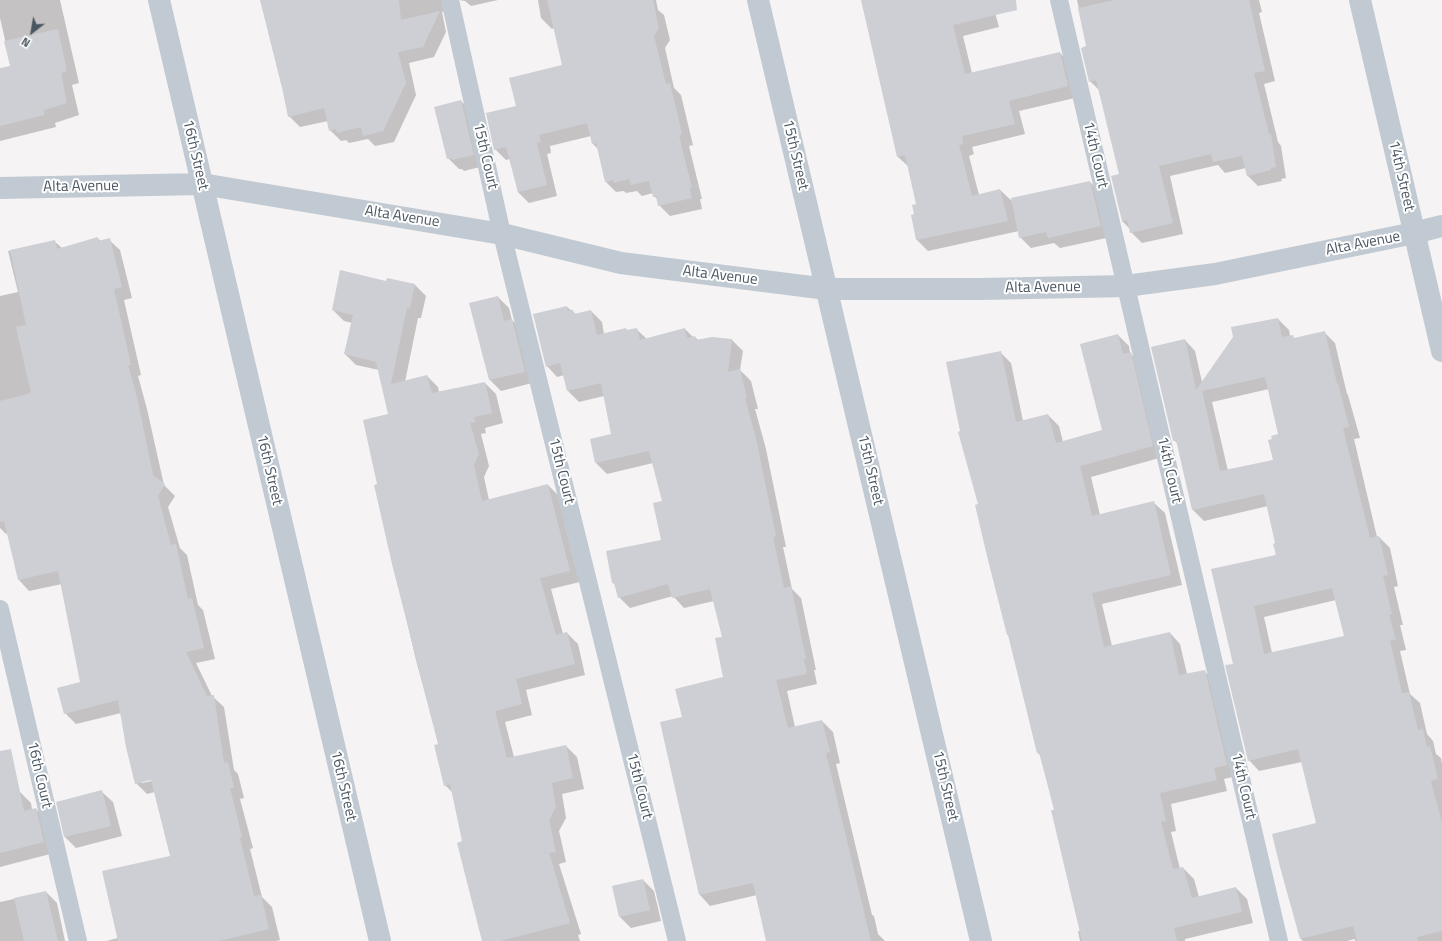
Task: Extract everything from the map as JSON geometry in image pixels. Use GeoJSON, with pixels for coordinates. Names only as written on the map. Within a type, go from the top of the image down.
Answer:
{"type":"FeatureCollection","features":[{"type":"Feature","properties":{"kind":"street","name":"16th Street"},"geometry":{"type":"LineString","coordinates":[[159,0],[380,941]]}},
{"type":"Feature","properties":{"kind":"street","name":"15th Street"},"geometry":{"type":"LineString","coordinates":[[758,0],[828,289],[981,941]]}},
{"type":"Feature","properties":{"kind":"street","name":"14th Street"},"geometry":{"type":"LineString","coordinates":[[1360,0],[1442,351]]}},
{"type":"Feature","properties":{"kind":"street","name":"Alta Avenue"},"geometry":{"type":"LineString","coordinates":[[0,188],[202,184],[502,234],[621,263],[828,289],[982,289],[1126,286],[1215,274],[1414,234],[1442,226]]}},
{"type":"Feature","properties":{"kind":"lane","name":"15th Court"},"geometry":{"type":"LineString","coordinates":[[450,0],[502,234],[677,941]]}},
{"type":"Feature","properties":{"kind":"lane","name":"14th Court"},"geometry":{"type":"LineString","coordinates":[[1059,0],[1279,941]]}},
{"type":"Feature","properties":{"kind":"lane","name":"16th Court"},"geometry":{"type":"LineString","coordinates":[[0,609],[78,941]]}},
{"type":"Feature","properties":{"kind":"building"},"geometry":{"type":"Polygon","coordinates":[[[260,0],[399,0],[401,20],[440,11],[423,47],[398,52],[406,83],[383,131],[363,136],[361,127],[337,133],[336,129],[329,131],[324,108],[288,117],[260,0]]]}},
{"type":"Feature","properties":{"kind":"building"},"geometry":{"type":"Polygon","coordinates":[[[547,0],[653,0],[659,28],[654,36],[666,84],[670,83],[682,134],[679,135],[692,188],[690,188],[692,198],[658,206],[656,196],[653,197],[649,181],[631,185],[629,179],[614,183],[614,180],[605,182],[596,143],[592,144],[587,123],[539,135],[541,142],[537,143],[547,185],[518,192],[506,147],[494,150],[486,113],[516,106],[509,78],[562,65],[547,0]]]}},
{"type":"Feature","properties":{"kind":"building"},"geometry":{"type":"Polygon","coordinates":[[[861,0],[1016,0],[1017,10],[953,25],[965,74],[1060,52],[1068,86],[1009,101],[1015,124],[962,136],[963,144],[959,145],[972,196],[1000,189],[1008,221],[916,240],[911,215],[914,214],[912,205],[916,204],[905,155],[897,157],[861,0]]]}},
{"type":"Feature","properties":{"kind":"building"},"geometry":{"type":"Polygon","coordinates":[[[1115,0],[1249,0],[1265,71],[1254,73],[1269,134],[1271,134],[1276,167],[1271,168],[1271,170],[1247,176],[1242,156],[1213,162],[1211,154],[1159,166],[1173,223],[1130,233],[1127,220],[1122,221],[1111,176],[1119,174],[1096,80],[1089,82],[1081,48],[1086,46],[1078,8],[1115,0]]]}},
{"type":"Feature","properties":{"kind":"building"},"geometry":{"type":"Polygon","coordinates":[[[58,29],[67,71],[61,73],[67,103],[44,110],[44,115],[0,126],[0,68],[10,66],[4,41],[58,29]]]}},
{"type":"Feature","properties":{"kind":"building"},"geometry":{"type":"Polygon","coordinates":[[[461,100],[474,155],[452,160],[452,158],[447,159],[434,107],[461,100]]]}},
{"type":"Feature","properties":{"kind":"building"},"geometry":{"type":"Polygon","coordinates":[[[1090,181],[1101,226],[1048,238],[1046,232],[1019,238],[1011,198],[1090,181]]]}},
{"type":"Feature","properties":{"kind":"building"},"geometry":{"type":"Polygon","coordinates":[[[98,237],[98,241],[110,238],[122,287],[114,289],[131,365],[128,365],[137,397],[153,475],[165,484],[158,496],[171,545],[176,544],[188,599],[192,598],[204,648],[186,652],[207,696],[214,695],[224,763],[228,762],[234,788],[230,788],[242,837],[240,838],[254,896],[261,895],[269,929],[219,941],[118,941],[102,871],[170,856],[151,780],[135,784],[126,747],[118,700],[64,714],[57,688],[80,682],[58,571],[18,580],[4,521],[0,522],[0,401],[31,393],[16,327],[26,325],[10,250],[55,240],[57,249],[98,237]]]}},
{"type":"Feature","properties":{"kind":"building"},"geometry":{"type":"Polygon","coordinates":[[[340,270],[386,281],[387,278],[415,284],[410,308],[407,307],[391,384],[427,375],[432,393],[485,382],[492,413],[474,417],[476,422],[470,423],[479,454],[474,465],[482,501],[548,484],[570,571],[540,578],[556,635],[567,632],[575,664],[516,679],[522,704],[495,711],[507,758],[566,745],[573,778],[552,783],[556,807],[549,820],[556,852],[549,853],[570,923],[500,941],[482,941],[457,843],[462,841],[450,784],[444,786],[434,745],[438,744],[392,564],[374,485],[377,484],[363,420],[388,414],[376,362],[344,354],[353,315],[332,310],[340,270]]]}},
{"type":"Feature","properties":{"kind":"building"},"geometry":{"type":"Polygon","coordinates":[[[498,296],[504,321],[512,319],[525,372],[489,380],[469,303],[498,296]]]}},
{"type":"Feature","properties":{"kind":"building"},"geometry":{"type":"Polygon","coordinates":[[[567,306],[568,311],[573,310],[574,314],[591,310],[597,335],[626,328],[626,330],[637,328],[640,340],[685,328],[687,338],[695,336],[696,340],[712,337],[732,339],[728,372],[740,369],[747,398],[745,398],[756,438],[776,536],[773,537],[784,588],[791,586],[806,659],[804,659],[807,674],[776,680],[788,728],[822,720],[830,752],[826,753],[871,941],[766,941],[753,883],[699,895],[660,722],[682,717],[675,689],[723,677],[715,638],[722,637],[710,589],[672,598],[668,584],[618,598],[614,583],[612,583],[606,551],[661,540],[653,503],[662,501],[649,451],[595,463],[590,439],[611,434],[601,383],[567,391],[560,363],[546,367],[533,314],[567,306]]]}},
{"type":"Feature","properties":{"kind":"building"},"geometry":{"type":"Polygon","coordinates":[[[1278,318],[1282,337],[1293,335],[1294,338],[1325,331],[1337,384],[1338,383],[1349,427],[1343,428],[1370,538],[1379,536],[1388,575],[1383,576],[1392,614],[1389,615],[1396,639],[1390,641],[1402,693],[1409,692],[1418,730],[1423,729],[1427,747],[1430,746],[1438,779],[1431,781],[1442,823],[1442,931],[1417,937],[1418,941],[1357,941],[1353,926],[1300,939],[1272,834],[1316,823],[1298,749],[1248,761],[1225,665],[1233,664],[1211,569],[1276,555],[1273,544],[1275,543],[1264,494],[1192,510],[1176,440],[1173,441],[1151,347],[1185,339],[1196,390],[1233,337],[1231,327],[1278,318]],[[1265,377],[1202,391],[1220,471],[1273,460],[1268,440],[1272,439],[1271,436],[1278,434],[1265,377]],[[1332,588],[1254,606],[1264,654],[1344,636],[1332,588]]]}},
{"type":"Feature","properties":{"kind":"building"},"geometry":{"type":"Polygon","coordinates":[[[1118,334],[1123,354],[1131,352],[1153,446],[1080,466],[1092,516],[1154,501],[1171,575],[1092,593],[1104,647],[1170,632],[1179,675],[1205,670],[1227,765],[1214,768],[1217,780],[1160,793],[1166,821],[1161,822],[1173,869],[1183,867],[1192,898],[1236,887],[1242,912],[1174,928],[1177,941],[1082,941],[1051,810],[1054,810],[1039,752],[1037,753],[975,505],[978,504],[958,432],[960,431],[946,362],[1001,351],[1016,422],[1048,414],[1056,443],[1102,430],[1080,344],[1118,334]]]}},
{"type":"Feature","properties":{"kind":"building"},"geometry":{"type":"Polygon","coordinates":[[[11,749],[24,811],[36,808],[44,842],[0,853],[0,751],[11,749]]]}},
{"type":"Feature","properties":{"kind":"building"},"geometry":{"type":"Polygon","coordinates":[[[102,790],[111,826],[64,837],[56,802],[102,790]]]}},
{"type":"Feature","properties":{"kind":"building"},"geometry":{"type":"Polygon","coordinates":[[[643,879],[650,910],[619,917],[612,886],[643,879]]]}},
{"type":"Feature","properties":{"kind":"building"},"geometry":{"type":"Polygon","coordinates":[[[46,891],[58,941],[24,941],[14,898],[46,891]]]}}]}
